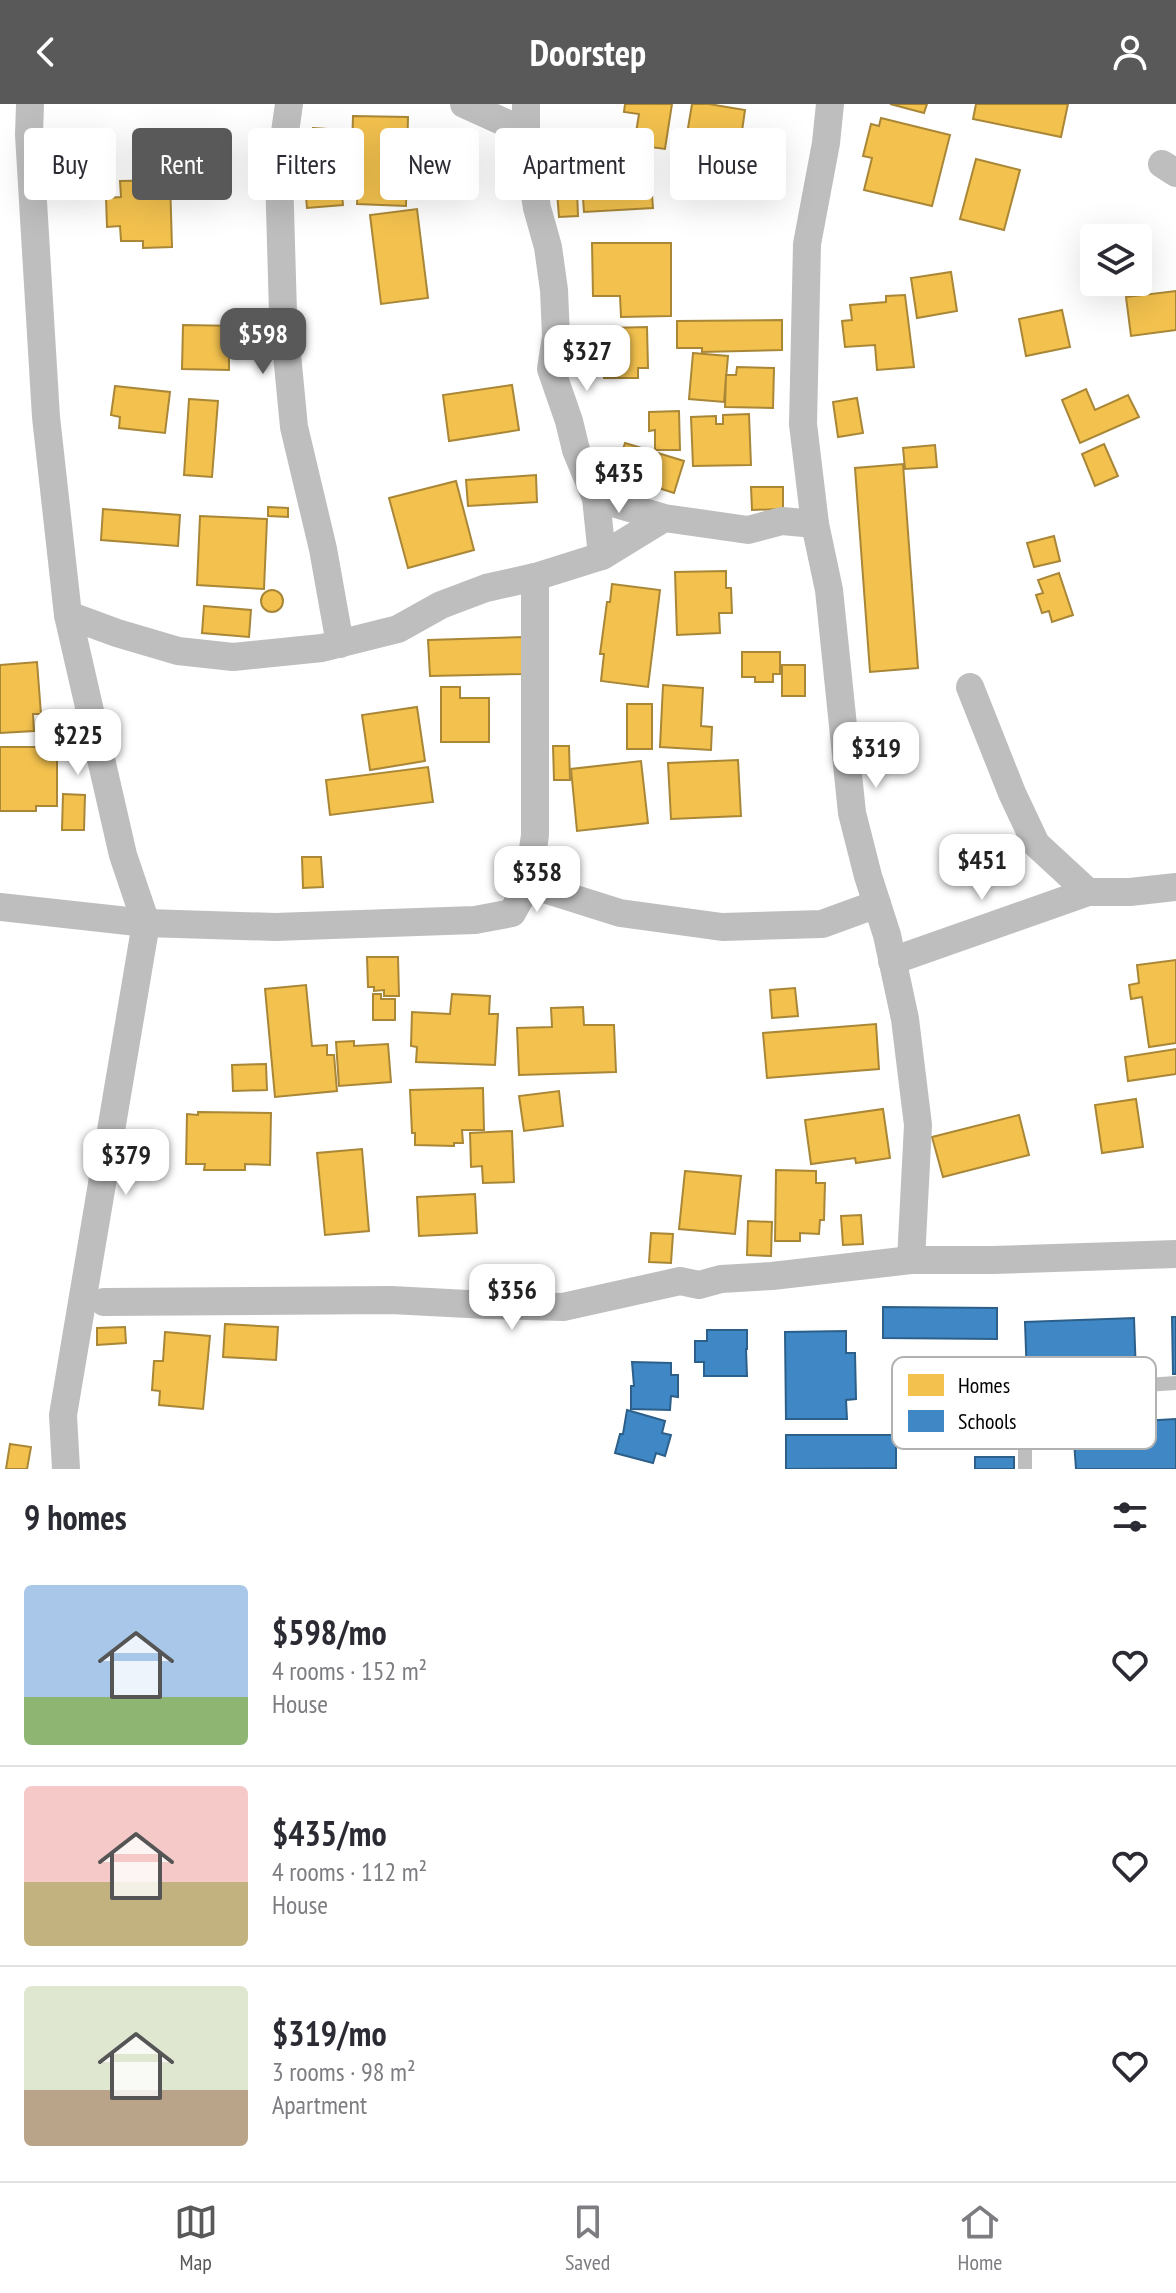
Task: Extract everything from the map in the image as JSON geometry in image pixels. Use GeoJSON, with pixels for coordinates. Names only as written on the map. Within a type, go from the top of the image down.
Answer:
{"type":"FeatureCollection","features":[{"type":"Feature","properties":{"kind":"street"},"geometry":{"type":"LineString","coordinates":[[30,104],[29,135],[46,417],[68,615],[123,855],[146,923],[63,1415],[66,1469]]}},
{"type":"Feature","properties":{"kind":"street"},"geometry":{"type":"LineString","coordinates":[[289,104],[279,174],[283,313],[294,427],[323,549],[340,644]]}},
{"type":"Feature","properties":{"kind":"street"},"geometry":{"type":"LineString","coordinates":[[464,104],[517,128]]}},
{"type":"Feature","properties":{"kind":"street"},"geometry":{"type":"LineString","coordinates":[[526,104],[526,128]]}},
{"type":"Feature","properties":{"kind":"street"},"geometry":{"type":"LineString","coordinates":[[830,104],[807,244],[803,424],[815,524],[829,590],[852,813],[905,1019],[918,1125],[911,1260]]}},
{"type":"Feature","properties":{"kind":"street"},"geometry":{"type":"LineString","coordinates":[[536,200],[548,247],[554,290],[556,337],[551,369],[576,450],[596,498],[602,556]]}},
{"type":"Feature","properties":{"kind":"street"},"geometry":{"type":"LineString","coordinates":[[596,498],[664,518],[748,530],[782,521],[815,524]]}},
{"type":"Feature","properties":{"kind":"street"},"geometry":{"type":"LineString","coordinates":[[68,615],[178,651],[233,657],[322,648],[398,629],[441,605],[486,588],[535,577],[602,556],[664,518]]}},
{"type":"Feature","properties":{"kind":"street"},"geometry":{"type":"LineString","coordinates":[[0,907],[146,923],[275,927],[475,920],[512,913],[528,884],[535,835],[535,577]]}},
{"type":"Feature","properties":{"kind":"street"},"geometry":{"type":"LineString","coordinates":[[970,687],[1036,844],[1088,892]]}},
{"type":"Feature","properties":{"kind":"street"},"geometry":{"type":"LineString","coordinates":[[528,884],[620,913],[722,927],[822,924],[877,904]]}},
{"type":"Feature","properties":{"kind":"street"},"geometry":{"type":"LineString","coordinates":[[892,961],[1088,892],[1176,887]]}},
{"type":"Feature","properties":{"kind":"street"},"geometry":{"type":"LineString","coordinates":[[104,1302],[391,1300],[563,1307],[680,1281],[699,1285],[721,1279],[911,1260],[1176,1254]]}},
{"type":"Feature","properties":{"kind":"lane"},"geometry":{"type":"LineString","coordinates":[[1156,1384],[1176,1383]]}},
{"type":"Feature","properties":{"kind":"building: Homes"},"geometry":{"type":"Polygon","coordinates":[[[625,104],[672,104],[665,149],[654,148],[654,128],[637,128],[639,114],[624,112],[625,104]]]}},
{"type":"Feature","properties":{"kind":"building: Homes"},"geometry":{"type":"Polygon","coordinates":[[[692,104],[745,110],[742,128],[688,128],[692,104]]]}},
{"type":"Feature","properties":{"kind":"building: Homes"},"geometry":{"type":"Polygon","coordinates":[[[890,104],[927,104],[924,113],[890,104]]]}},
{"type":"Feature","properties":{"kind":"building: Homes"},"geometry":{"type":"Polygon","coordinates":[[[976,104],[1068,104],[1061,137],[973,119],[976,104]]]}},
{"type":"Feature","properties":{"kind":"building: Homes"},"geometry":{"type":"Polygon","coordinates":[[[353,116],[408,117],[408,128],[380,128],[380,200],[406,200],[406,206],[357,204],[357,200],[364,200],[364,128],[353,128],[353,116]]]}},
{"type":"Feature","properties":{"kind":"building: Homes"},"geometry":{"type":"Polygon","coordinates":[[[881,118],[950,135],[932,206],[864,190],[872,158],[863,156],[871,124],[879,126],[881,118]]]}},
{"type":"Feature","properties":{"kind":"building: Homes"},"geometry":{"type":"Polygon","coordinates":[[[976,159],[1020,170],[1004,230],[960,219],[976,159]]]}},
{"type":"Feature","properties":{"kind":"building: Homes"},"geometry":{"type":"Polygon","coordinates":[[[120,181],[132,181],[132,200],[171,200],[172,247],[143,248],[143,241],[121,241],[120,226],[107,227],[106,200],[121,197],[120,181]]]}},
{"type":"Feature","properties":{"kind":"building: Homes"},"geometry":{"type":"Polygon","coordinates":[[[306,200],[343,200],[343,205],[307,208],[306,200]]]}},
{"type":"Feature","properties":{"kind":"building: Homes"},"geometry":{"type":"Polygon","coordinates":[[[558,200],[577,200],[578,216],[559,217],[558,200]]]}},
{"type":"Feature","properties":{"kind":"building: Homes"},"geometry":{"type":"Polygon","coordinates":[[[583,200],[652,200],[653,208],[584,212],[583,200]]]}},
{"type":"Feature","properties":{"kind":"building: Homes"},"geometry":{"type":"Polygon","coordinates":[[[417,209],[428,298],[381,304],[370,215],[417,209]]]}},
{"type":"Feature","properties":{"kind":"building: Homes"},"geometry":{"type":"Polygon","coordinates":[[[592,243],[671,243],[671,316],[621,317],[620,296],[593,296],[592,243]]]}},
{"type":"Feature","properties":{"kind":"building: Homes"},"geometry":{"type":"Polygon","coordinates":[[[951,272],[957,311],[917,318],[911,278],[951,272]]]}},
{"type":"Feature","properties":{"kind":"building: Homes"},"geometry":{"type":"Polygon","coordinates":[[[1176,291],[1176,330],[1131,336],[1126,297],[1176,291]]]}},
{"type":"Feature","properties":{"kind":"building: Homes"},"geometry":{"type":"Polygon","coordinates":[[[905,295],[914,367],[877,370],[875,345],[845,347],[842,321],[852,320],[850,305],[886,302],[886,296],[905,295]]]}},
{"type":"Feature","properties":{"kind":"building: Homes"},"geometry":{"type":"Polygon","coordinates":[[[1062,310],[1070,347],[1026,356],[1019,319],[1062,310]]]}},
{"type":"Feature","properties":{"kind":"building: Homes"},"geometry":{"type":"Polygon","coordinates":[[[782,320],[782,350],[702,352],[702,348],[677,348],[677,321],[782,320]]]}},
{"type":"Feature","properties":{"kind":"building: Homes"},"geometry":{"type":"Polygon","coordinates":[[[183,325],[240,326],[240,350],[229,350],[229,370],[182,369],[183,325]]]}},
{"type":"Feature","properties":{"kind":"building: Homes"},"geometry":{"type":"Polygon","coordinates":[[[647,327],[648,368],[638,368],[638,378],[604,378],[604,368],[597,368],[597,363],[588,363],[588,343],[597,343],[597,333],[607,333],[607,328],[647,327]]]}},
{"type":"Feature","properties":{"kind":"building: Homes"},"geometry":{"type":"Polygon","coordinates":[[[693,353],[728,356],[724,402],[689,399],[693,353]]]}},
{"type":"Feature","properties":{"kind":"building: Homes"},"geometry":{"type":"Polygon","coordinates":[[[737,367],[774,368],[773,408],[725,407],[726,375],[736,375],[737,367]]]}},
{"type":"Feature","properties":{"kind":"building: Homes"},"geometry":{"type":"Polygon","coordinates":[[[512,385],[519,430],[449,441],[443,395],[512,385]]]}},
{"type":"Feature","properties":{"kind":"building: Homes"},"geometry":{"type":"Polygon","coordinates":[[[115,386],[170,392],[165,433],[119,428],[120,417],[111,415],[115,386]]]}},
{"type":"Feature","properties":{"kind":"building: Homes"},"geometry":{"type":"Polygon","coordinates":[[[1086,389],[1095,410],[1128,395],[1139,417],[1080,443],[1062,400],[1086,389]]]}},
{"type":"Feature","properties":{"kind":"building: Homes"},"geometry":{"type":"Polygon","coordinates":[[[857,398],[863,433],[838,437],[833,402],[857,398]]]}},
{"type":"Feature","properties":{"kind":"building: Homes"},"geometry":{"type":"Polygon","coordinates":[[[189,399],[218,401],[212,477],[184,475],[189,399]]]}},
{"type":"Feature","properties":{"kind":"building: Homes"},"geometry":{"type":"Polygon","coordinates":[[[679,411],[680,450],[655,450],[655,430],[649,431],[649,412],[679,411]]]}},
{"type":"Feature","properties":{"kind":"building: Homes"},"geometry":{"type":"Polygon","coordinates":[[[749,414],[751,465],[693,466],[691,417],[716,416],[716,424],[723,424],[723,415],[749,414]]]}},
{"type":"Feature","properties":{"kind":"building: Homes"},"geometry":{"type":"Polygon","coordinates":[[[625,443],[684,461],[674,493],[615,474],[625,443]]]}},
{"type":"Feature","properties":{"kind":"building: Homes"},"geometry":{"type":"Polygon","coordinates":[[[1104,444],[1118,476],[1095,486],[1082,454],[1104,444]]]}},
{"type":"Feature","properties":{"kind":"building: Homes"},"geometry":{"type":"Polygon","coordinates":[[[935,445],[937,467],[905,469],[903,448],[935,445]]]}},
{"type":"Feature","properties":{"kind":"building: Homes"},"geometry":{"type":"Polygon","coordinates":[[[903,464],[918,668],[870,672],[855,468],[903,464]]]}},
{"type":"Feature","properties":{"kind":"building: Homes"},"geometry":{"type":"Polygon","coordinates":[[[536,475],[537,502],[468,506],[466,480],[536,475]]]}},
{"type":"Feature","properties":{"kind":"building: Homes"},"geometry":{"type":"Polygon","coordinates":[[[456,481],[474,550],[408,568],[389,498],[456,481]]]}},
{"type":"Feature","properties":{"kind":"building: Homes"},"geometry":{"type":"Polygon","coordinates":[[[751,487],[783,487],[783,509],[752,510],[751,487]]]}},
{"type":"Feature","properties":{"kind":"building: Homes"},"geometry":{"type":"Polygon","coordinates":[[[268,507],[288,508],[288,517],[268,516],[268,507]]]}},
{"type":"Feature","properties":{"kind":"building: Homes"},"geometry":{"type":"Polygon","coordinates":[[[103,509],[180,515],[178,546],[101,540],[103,509]]]}},
{"type":"Feature","properties":{"kind":"building: Homes"},"geometry":{"type":"Polygon","coordinates":[[[200,516],[267,519],[264,589],[197,585],[200,516]]]}},
{"type":"Feature","properties":{"kind":"building: Homes"},"geometry":{"type":"Polygon","coordinates":[[[1054,536],[1060,561],[1034,567],[1027,543],[1054,536]]]}},
{"type":"Feature","properties":{"kind":"building: Homes"},"geometry":{"type":"Polygon","coordinates":[[[726,571],[726,588],[731,588],[732,613],[719,613],[720,633],[677,635],[675,572],[726,571]]]}},
{"type":"Feature","properties":{"kind":"building: Homes"},"geometry":{"type":"Polygon","coordinates":[[[1059,573],[1073,615],[1052,622],[1049,611],[1042,613],[1036,595],[1043,593],[1038,580],[1059,573]]]}},
{"type":"Feature","properties":{"kind":"building: Homes"},"geometry":{"type":"Polygon","coordinates":[[[612,584],[660,590],[648,687],[601,681],[604,654],[600,654],[612,584]]]}},
{"type":"Feature","properties":{"kind":"building: Homes"},"geometry":{"type":"Polygon","coordinates":[[[272,590],[280,593],[283,601],[280,609],[272,612],[264,609],[261,601],[264,593],[272,590]]]}},
{"type":"Feature","properties":{"kind":"building: Homes"},"geometry":{"type":"Polygon","coordinates":[[[204,606],[251,610],[249,637],[202,633],[204,606]]]}},
{"type":"Feature","properties":{"kind":"building: Homes"},"geometry":{"type":"Polygon","coordinates":[[[524,637],[524,674],[430,676],[428,640],[524,637]]]}},
{"type":"Feature","properties":{"kind":"building: Homes"},"geometry":{"type":"Polygon","coordinates":[[[742,652],[780,652],[780,674],[773,674],[773,682],[755,682],[755,677],[742,677],[742,652]]]}},
{"type":"Feature","properties":{"kind":"building: Homes"},"geometry":{"type":"Polygon","coordinates":[[[37,662],[41,714],[33,714],[34,731],[0,733],[0,665],[37,662]]]}},
{"type":"Feature","properties":{"kind":"building: Homes"},"geometry":{"type":"Polygon","coordinates":[[[782,665],[805,665],[805,696],[782,696],[782,665]]]}},
{"type":"Feature","properties":{"kind":"building: Homes"},"geometry":{"type":"Polygon","coordinates":[[[663,685],[703,688],[701,726],[712,727],[711,750],[660,747],[663,685]]]}},
{"type":"Feature","properties":{"kind":"building: Homes"},"geometry":{"type":"Polygon","coordinates":[[[441,687],[460,687],[460,698],[489,698],[489,742],[441,742],[441,687]]]}},
{"type":"Feature","properties":{"kind":"building: Homes"},"geometry":{"type":"Polygon","coordinates":[[[627,704],[652,704],[652,749],[627,749],[627,704]]]}},
{"type":"Feature","properties":{"kind":"building: Homes"},"geometry":{"type":"Polygon","coordinates":[[[417,707],[425,761],[370,770],[362,715],[417,707]]]}},
{"type":"Feature","properties":{"kind":"building: Homes"},"geometry":{"type":"Polygon","coordinates":[[[553,746],[569,746],[570,780],[554,780],[553,746]]]}},
{"type":"Feature","properties":{"kind":"building: Homes"},"geometry":{"type":"Polygon","coordinates":[[[0,747],[57,747],[57,806],[36,806],[36,811],[0,811],[0,747]]]}},
{"type":"Feature","properties":{"kind":"building: Homes"},"geometry":{"type":"Polygon","coordinates":[[[738,760],[741,816],[671,819],[668,763],[738,760]]]}},
{"type":"Feature","properties":{"kind":"building: Homes"},"geometry":{"type":"Polygon","coordinates":[[[641,761],[648,823],[577,831],[571,769],[641,761]]]}},
{"type":"Feature","properties":{"kind":"building: Homes"},"geometry":{"type":"Polygon","coordinates":[[[428,767],[433,802],[330,815],[326,780],[428,767]]]}},
{"type":"Feature","properties":{"kind":"building: Homes"},"geometry":{"type":"Polygon","coordinates":[[[63,794],[85,795],[84,830],[62,830],[63,794]]]}},
{"type":"Feature","properties":{"kind":"building: Homes"},"geometry":{"type":"Polygon","coordinates":[[[302,857],[321,857],[323,887],[303,888],[302,857]]]}},
{"type":"Feature","properties":{"kind":"building: Homes"},"geometry":{"type":"Polygon","coordinates":[[[367,957],[398,957],[399,996],[384,996],[384,990],[374,991],[374,987],[368,987],[367,957]]]}},
{"type":"Feature","properties":{"kind":"building: Homes"},"geometry":{"type":"Polygon","coordinates":[[[1176,960],[1176,1043],[1149,1047],[1142,997],[1131,999],[1129,985],[1139,983],[1137,965],[1176,960]]]}},
{"type":"Feature","properties":{"kind":"building: Homes"},"geometry":{"type":"Polygon","coordinates":[[[306,985],[312,1046],[327,1045],[327,1055],[334,1055],[337,1091],[275,1097],[265,989],[306,985]]]}},
{"type":"Feature","properties":{"kind":"building: Homes"},"geometry":{"type":"Polygon","coordinates":[[[795,988],[798,1016],[772,1018],[770,990],[795,988]]]}},
{"type":"Feature","properties":{"kind":"building: Homes"},"geometry":{"type":"Polygon","coordinates":[[[373,994],[381,994],[381,999],[395,999],[395,1020],[373,1020],[373,994]]]}},
{"type":"Feature","properties":{"kind":"building: Homes"},"geometry":{"type":"Polygon","coordinates":[[[452,994],[490,996],[489,1014],[498,1014],[495,1065],[416,1062],[417,1047],[411,1046],[412,1012],[450,1014],[452,994]]]}},
{"type":"Feature","properties":{"kind":"building: Homes"},"geometry":{"type":"Polygon","coordinates":[[[583,1007],[584,1025],[614,1025],[616,1072],[519,1075],[517,1028],[552,1027],[551,1008],[583,1007]]]}},
{"type":"Feature","properties":{"kind":"building: Homes"},"geometry":{"type":"Polygon","coordinates":[[[876,1024],[879,1069],[767,1078],[763,1033],[876,1024]]]}},
{"type":"Feature","properties":{"kind":"building: Homes"},"geometry":{"type":"Polygon","coordinates":[[[354,1041],[354,1046],[388,1044],[391,1082],[339,1086],[336,1042],[354,1041]]]}},
{"type":"Feature","properties":{"kind":"building: Homes"},"geometry":{"type":"Polygon","coordinates":[[[1176,1049],[1176,1074],[1128,1081],[1125,1057],[1176,1049]]]}},
{"type":"Feature","properties":{"kind":"building: Homes"},"geometry":{"type":"Polygon","coordinates":[[[266,1064],[267,1090],[233,1091],[232,1065],[266,1064]]]}},
{"type":"Feature","properties":{"kind":"building: Homes"},"geometry":{"type":"Polygon","coordinates":[[[483,1088],[484,1130],[462,1130],[463,1143],[454,1143],[454,1146],[415,1145],[410,1090],[483,1088]]]}},
{"type":"Feature","properties":{"kind":"building: Homes"},"geometry":{"type":"Polygon","coordinates":[[[559,1091],[563,1126],[524,1131],[519,1096],[559,1091]]]}},
{"type":"Feature","properties":{"kind":"building: Homes"},"geometry":{"type":"Polygon","coordinates":[[[1136,1099],[1143,1147],[1102,1153],[1095,1105],[1136,1099]]]}},
{"type":"Feature","properties":{"kind":"building: Homes"},"geometry":{"type":"Polygon","coordinates":[[[883,1109],[890,1158],[856,1163],[855,1158],[811,1164],[805,1120],[883,1109]]]}},
{"type":"Feature","properties":{"kind":"building: Homes"},"geometry":{"type":"Polygon","coordinates":[[[198,1112],[271,1113],[270,1165],[245,1164],[245,1170],[204,1170],[205,1164],[186,1164],[187,1114],[198,1115],[198,1112]]]}},
{"type":"Feature","properties":{"kind":"building: Homes"},"geometry":{"type":"Polygon","coordinates":[[[1019,1115],[1029,1155],[943,1177],[932,1137],[1019,1115]]]}},
{"type":"Feature","properties":{"kind":"building: Homes"},"geometry":{"type":"Polygon","coordinates":[[[512,1131],[514,1182],[483,1183],[482,1166],[471,1167],[470,1133],[512,1131]]]}},
{"type":"Feature","properties":{"kind":"building: Homes"},"geometry":{"type":"Polygon","coordinates":[[[362,1149],[369,1231],[325,1235],[317,1153],[362,1149]]]}},
{"type":"Feature","properties":{"kind":"building: Homes"},"geometry":{"type":"Polygon","coordinates":[[[776,1170],[816,1171],[816,1183],[825,1183],[824,1220],[820,1220],[819,1234],[800,1233],[800,1241],[775,1241],[776,1170]]]}},
{"type":"Feature","properties":{"kind":"building: Homes"},"geometry":{"type":"Polygon","coordinates":[[[685,1171],[741,1176],[735,1234],[679,1229],[685,1171]]]}},
{"type":"Feature","properties":{"kind":"building: Homes"},"geometry":{"type":"Polygon","coordinates":[[[475,1194],[477,1233],[419,1236],[417,1197],[475,1194]]]}},
{"type":"Feature","properties":{"kind":"building: Homes"},"geometry":{"type":"Polygon","coordinates":[[[861,1215],[863,1244],[843,1245],[841,1216],[861,1215]]]}},
{"type":"Feature","properties":{"kind":"building: Homes"},"geometry":{"type":"Polygon","coordinates":[[[748,1221],[772,1222],[771,1256],[747,1255],[748,1221]]]}},
{"type":"Feature","properties":{"kind":"building: Homes"},"geometry":{"type":"Polygon","coordinates":[[[651,1233],[673,1234],[671,1263],[649,1262],[651,1233]]]}},
{"type":"Feature","properties":{"kind":"building: Homes"},"geometry":{"type":"Polygon","coordinates":[[[225,1324],[278,1327],[276,1360],[223,1357],[225,1324]]]}},
{"type":"Feature","properties":{"kind":"building: Homes"},"geometry":{"type":"Polygon","coordinates":[[[125,1327],[126,1343],[97,1345],[97,1328],[125,1327]]]}},
{"type":"Feature","properties":{"kind":"building: Homes"},"geometry":{"type":"Polygon","coordinates":[[[165,1332],[210,1336],[203,1409],[159,1405],[160,1391],[152,1390],[154,1361],[163,1361],[165,1332]]]}},
{"type":"Feature","properties":{"kind":"building: Homes"},"geometry":{"type":"Polygon","coordinates":[[[10,1444],[31,1447],[27,1469],[6,1469],[10,1444]]]}},
{"type":"Feature","properties":{"kind":"building: Schools"},"geometry":{"type":"Polygon","coordinates":[[[883,1307],[997,1308],[997,1339],[883,1338],[883,1307]]]}},
{"type":"Feature","properties":{"kind":"building: Schools"},"geometry":{"type":"Polygon","coordinates":[[[1172,1317],[1176,1317],[1176,1374],[1173,1374],[1172,1317]]]}},
{"type":"Feature","properties":{"kind":"building: Schools"},"geometry":{"type":"Polygon","coordinates":[[[1134,1318],[1135,1357],[1026,1357],[1025,1322],[1134,1318]]]}},
{"type":"Feature","properties":{"kind":"building: Schools"},"geometry":{"type":"Polygon","coordinates":[[[707,1330],[747,1330],[747,1376],[704,1376],[704,1362],[695,1362],[695,1341],[707,1341],[707,1330]]]}},
{"type":"Feature","properties":{"kind":"building: Schools"},"geometry":{"type":"Polygon","coordinates":[[[846,1331],[846,1353],[855,1353],[856,1399],[846,1400],[847,1419],[786,1419],[785,1332],[846,1331]]]}},
{"type":"Feature","properties":{"kind":"building: Schools"},"geometry":{"type":"Polygon","coordinates":[[[632,1362],[671,1363],[671,1375],[678,1375],[678,1397],[671,1396],[670,1410],[631,1409],[631,1386],[634,1386],[632,1362]]]}},
{"type":"Feature","properties":{"kind":"building: Schools"},"geometry":{"type":"Polygon","coordinates":[[[627,1410],[665,1421],[662,1433],[671,1435],[665,1456],[656,1453],[653,1463],[615,1453],[620,1434],[623,1434],[627,1410]]]}},
{"type":"Feature","properties":{"kind":"building: Schools"},"geometry":{"type":"Polygon","coordinates":[[[1176,1419],[1176,1469],[1076,1469],[1075,1449],[1156,1449],[1156,1420],[1176,1419]]]}},
{"type":"Feature","properties":{"kind":"building: Schools"},"geometry":{"type":"Polygon","coordinates":[[[786,1435],[892,1435],[892,1449],[896,1449],[896,1468],[786,1469],[786,1435]]]}},
{"type":"Feature","properties":{"kind":"building: Schools"},"geometry":{"type":"Polygon","coordinates":[[[975,1457],[1014,1457],[1014,1469],[975,1469],[975,1457]]]}}]}
